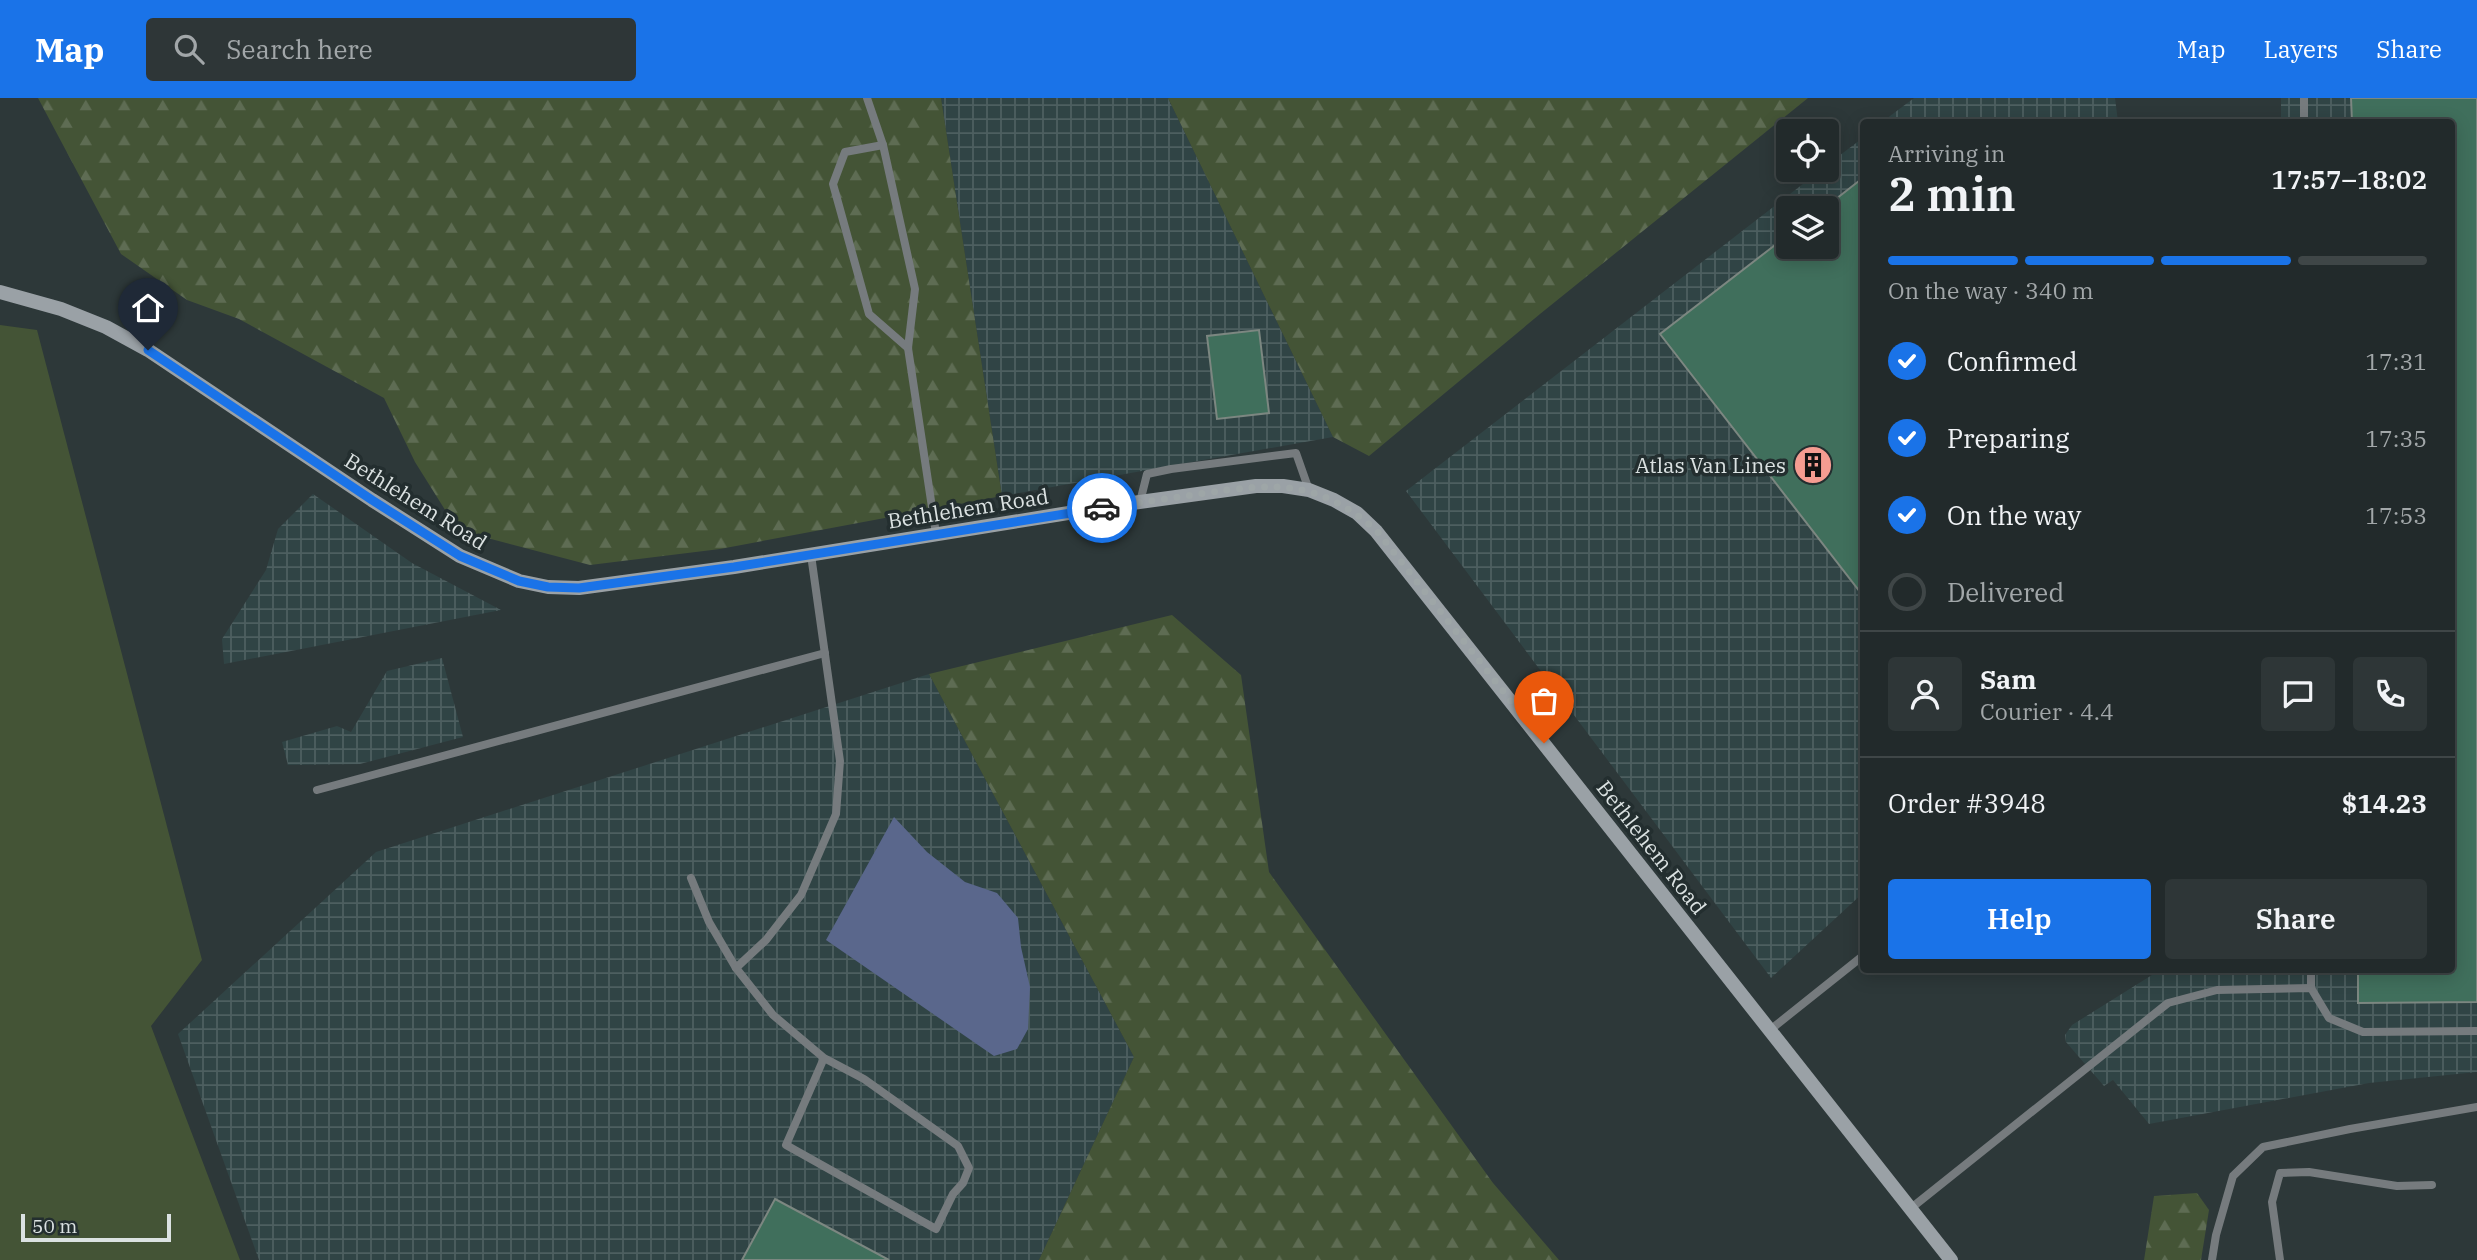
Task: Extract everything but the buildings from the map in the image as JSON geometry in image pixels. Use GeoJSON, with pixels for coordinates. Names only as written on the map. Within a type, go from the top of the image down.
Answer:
{"type":"FeatureCollection","features":[{"type":"Feature","properties":{"kind":"street","name":"Bethlehem Road"},"geometry":{"type":"LineString","coordinates":[[0,292],[61,309],[106,327],[148,350],[460,556],[519,581],[548,587],[579,588],[1256,486],[1283,486],[1334,500],[1357,513],[1377,531],[1951,1260]]}},
{"type":"Feature","properties":{"kind":"lane"},"geometry":{"type":"LineString","coordinates":[[867,98],[883,145],[915,289],[908,348],[936,534]]}},
{"type":"Feature","properties":{"kind":"lane"},"geometry":{"type":"LineString","coordinates":[[2304,98],[2304,119]]}},
{"type":"Feature","properties":{"kind":"lane"},"geometry":{"type":"LineString","coordinates":[[883,145],[845,152],[834,184],[869,314],[908,348]]}},
{"type":"Feature","properties":{"kind":"lane"},"geometry":{"type":"LineString","coordinates":[[1140,502],[1147,474],[1296,453],[1309,491]]}},
{"type":"Feature","properties":{"kind":"lane"},"geometry":{"type":"LineString","coordinates":[[736,968],[766,940],[801,895],[836,814],[840,761],[810,555]]}},
{"type":"Feature","properties":{"kind":"lane"},"geometry":{"type":"LineString","coordinates":[[317,790],[825,653]]}},
{"type":"Feature","properties":{"kind":"lane"},"geometry":{"type":"LineString","coordinates":[[691,878],[709,922],[736,968],[773,1014],[824,1058],[864,1079],[958,1146],[969,1168],[963,1184],[953,1194],[936,1229],[786,1145],[824,1058]]}},
{"type":"Feature","properties":{"kind":"lane"},"geometry":{"type":"LineString","coordinates":[[1770,1030],[1860,958]]}},
{"type":"Feature","properties":{"kind":"lane"},"geometry":{"type":"LineString","coordinates":[[2311,973],[2311,988],[2329,1018],[2363,1032],[2477,1031]]}},
{"type":"Feature","properties":{"kind":"lane"},"geometry":{"type":"LineString","coordinates":[[1910,1209],[2168,1003],[2217,990],[2311,988]]}},
{"type":"Feature","properties":{"kind":"lane"},"geometry":{"type":"LineString","coordinates":[[2212,1260],[2216,1235],[2233,1176],[2263,1147],[2477,1107]]}},
{"type":"Feature","properties":{"kind":"lane"},"geometry":{"type":"LineString","coordinates":[[2280,1260],[2272,1202],[2280,1173],[2309,1172],[2398,1186],[2432,1185]]}},
{"type":"Feature","properties":{"kind":"shaded area"},"geometry":{"type":"Polygon","coordinates":[[[941,98],[1168,98],[1333,437],[1002,496],[941,98]]]}},
{"type":"Feature","properties":{"kind":"shaded area"},"geometry":{"type":"Polygon","coordinates":[[[1914,98],[2115,98],[2118,119],[1886,119],[1914,98]]]}},
{"type":"Feature","properties":{"kind":"shaded area"},"geometry":{"type":"Polygon","coordinates":[[[2281,98],[2477,98],[2477,1072],[2369,1083],[2149,1124],[2113,1080],[2104,1086],[2066,1042],[2065,1035],[2072,1025],[2155,973],[2455,973],[2455,119],[2281,119],[2281,98]]]}},
{"type":"Feature","properties":{"kind":"shaded area"},"geometry":{"type":"Polygon","coordinates":[[[1860,140],[1860,896],[1771,978],[1406,491],[1776,205],[1776,259],[1839,259],[1839,196],[1787,196],[1805,182],[1839,182],[1839,156],[1860,140]]]}},
{"type":"Feature","properties":{"kind":"shaded area"},"geometry":{"type":"Polygon","coordinates":[[[313,494],[412,563],[501,610],[224,664],[222,639],[266,570],[278,529],[313,494]]]}},
{"type":"Feature","properties":{"kind":"shaded area"},"geometry":{"type":"Polygon","coordinates":[[[442,658],[463,737],[360,764],[288,765],[282,742],[337,726],[351,732],[387,671],[442,658]]]}},
{"type":"Feature","properties":{"kind":"shaded area"},"geometry":{"type":"Polygon","coordinates":[[[929,674],[1134,1057],[1039,1260],[259,1260],[178,1034],[376,852],[929,674]]]}},
{"type":"Feature","properties":{"kind":"green space"},"geometry":{"type":"Polygon","coordinates":[[[38,98],[941,98],[1002,496],[720,549],[590,565],[476,535],[447,513],[415,462],[384,398],[239,319],[187,300],[121,254],[38,98]]]}},
{"type":"Feature","properties":{"kind":"green space"},"geometry":{"type":"Polygon","coordinates":[[[1168,98],[1808,98],[1782,119],[1776,119],[1776,124],[1369,456],[1333,437],[1168,98]]]}},
{"type":"Feature","properties":{"kind":"green space"},"geometry":{"type":"Polygon","coordinates":[[[0,325],[37,330],[202,960],[151,1026],[240,1260],[0,1260],[0,325]]]}},
{"type":"Feature","properties":{"kind":"green space"},"geometry":{"type":"Polygon","coordinates":[[[1172,615],[1241,675],[1269,872],[1493,1183],[1559,1260],[1039,1260],[1134,1057],[929,674],[1172,615]]]}},
{"type":"Feature","properties":{"kind":"green space"},"geometry":{"type":"Polygon","coordinates":[[[2197,1193],[2209,1210],[2201,1260],[2144,1260],[2154,1196],[2197,1193]]]}},
{"type":"Feature","properties":{"kind":"water"},"geometry":{"type":"Polygon","coordinates":[[[894,817],[927,852],[965,882],[997,893],[1018,918],[1030,987],[1028,1029],[1017,1049],[994,1056],[826,940],[894,817]]]}},
{"type":"Feature","properties":{"kind":"way so far"},"geometry":{"type":"LineString","coordinates":[[1102,508],[1256,486],[1283,486],[1334,500],[1357,513],[1377,531],[1544,743]]}},
{"type":"Feature","properties":{"kind":"place","name":"Atlas Van Lines"},"geometry":{"type":"Point","coordinates":[1813,465]}},
{"type":"Feature","properties":{"kind":"route"},"geometry":{"type":"LineString","coordinates":[[148,350],[460,556],[490,571],[548,587],[579,588],[734,567],[1102,508]]}}]}
